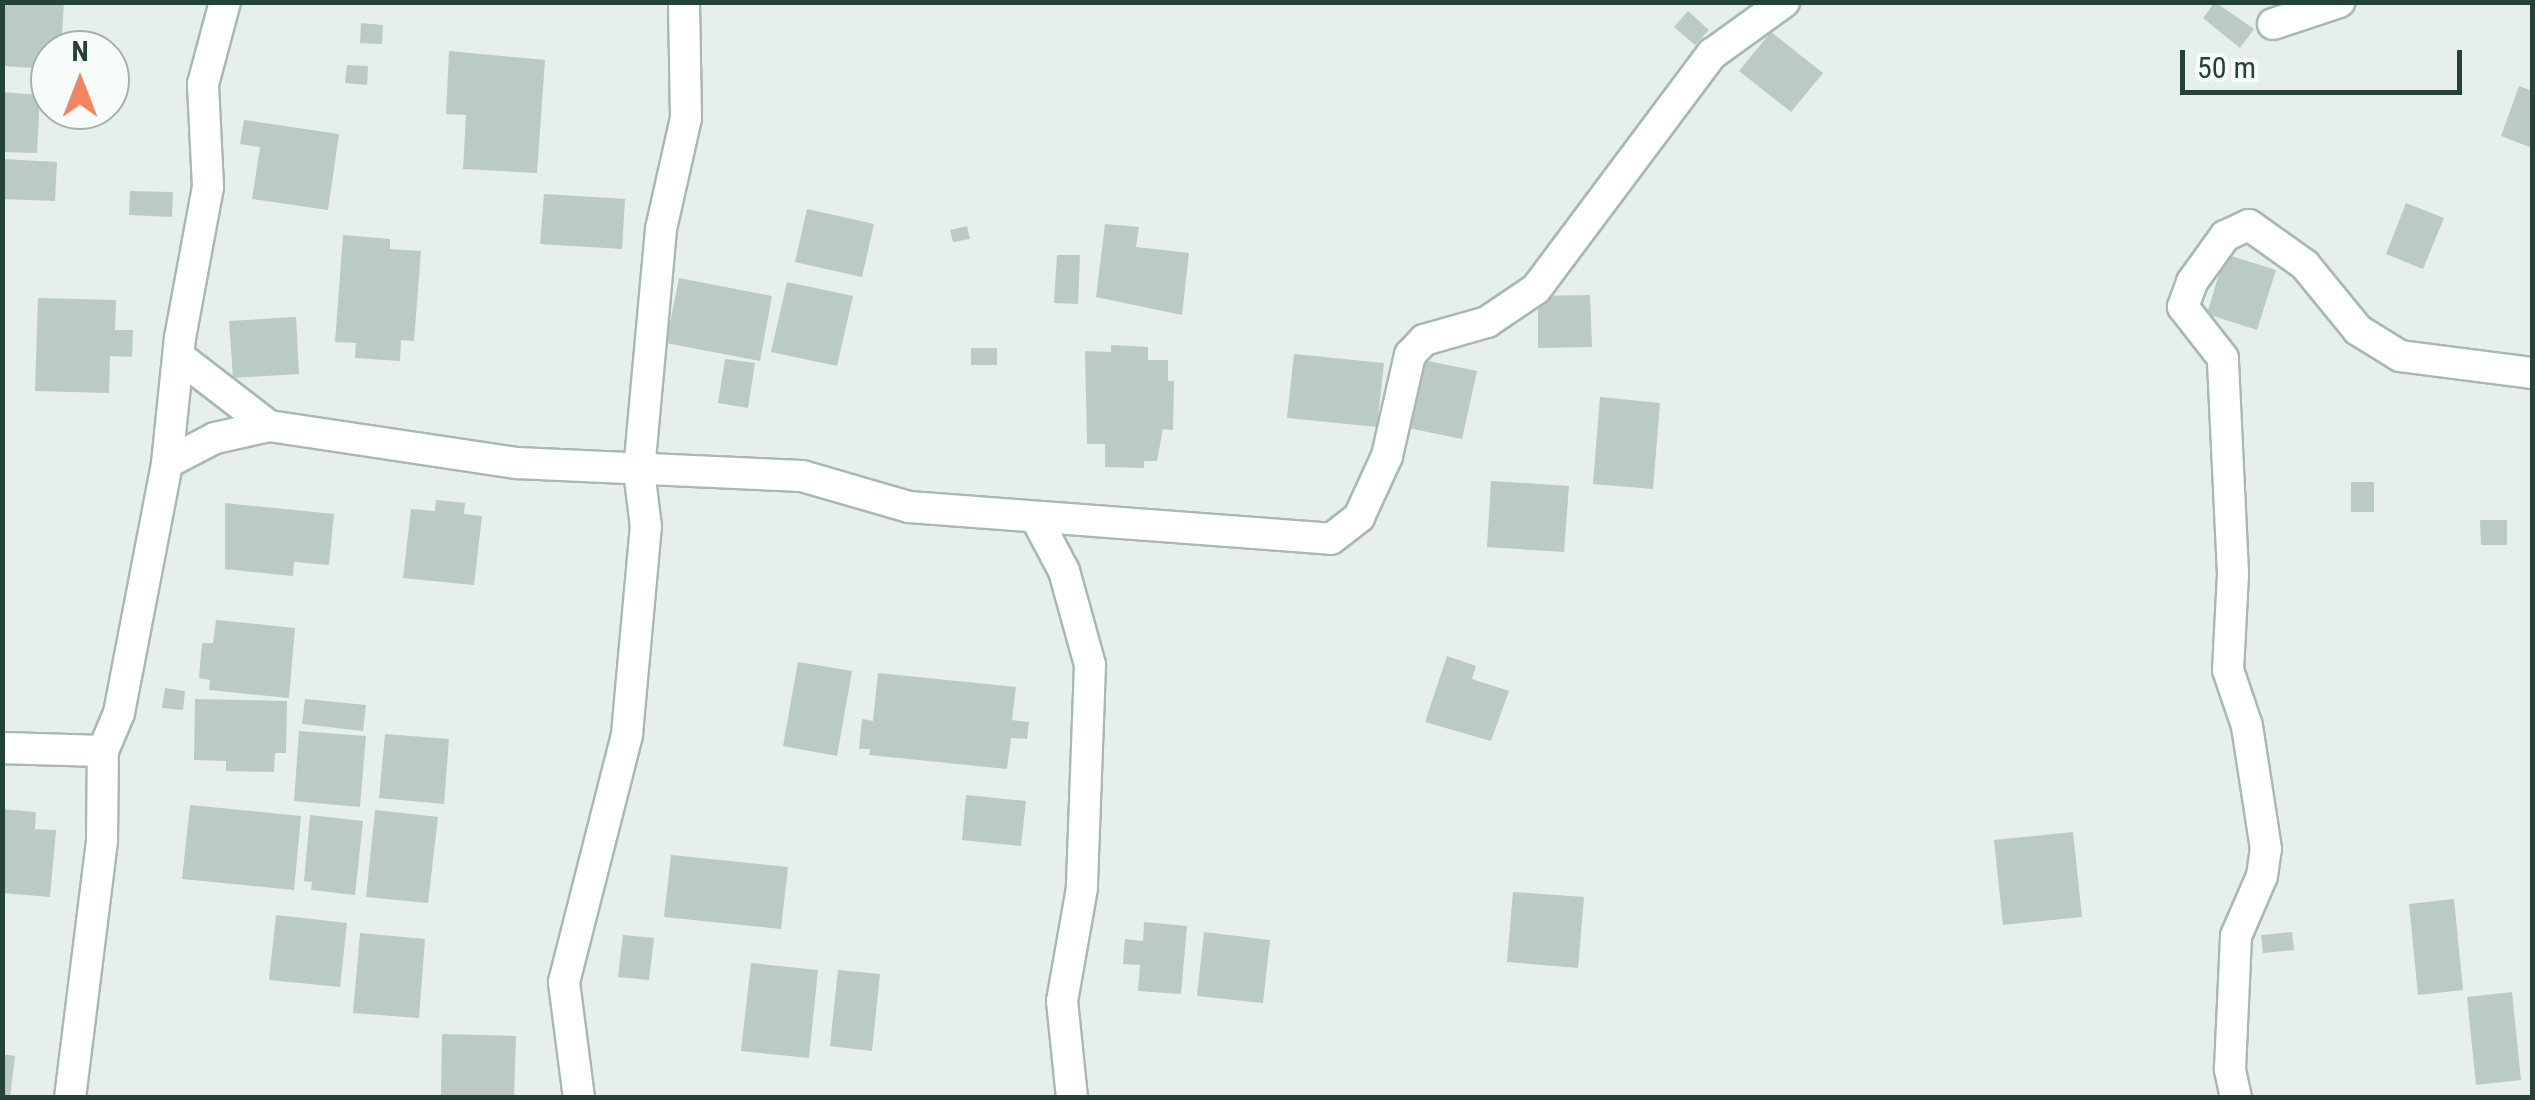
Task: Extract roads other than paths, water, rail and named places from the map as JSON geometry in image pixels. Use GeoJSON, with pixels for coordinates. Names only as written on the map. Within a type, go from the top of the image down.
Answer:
{"type":"FeatureCollection","features":[{"type":"Feature","properties":{"kind":"street"},"geometry":{"type":"LineString","coordinates":[[70,1098],[102,840],[103,751],[118,713],[166,463],[178,356],[208,187],[203,84],[225,2]]}},
{"type":"Feature","properties":{"kind":"street"},"geometry":{"type":"LineString","coordinates":[[166,463],[215,438],[269,426],[516,462],[802,476],[909,508],[1331,539],[1346,533],[1388,456],[1410,354],[1424,340],[1487,322],[1536,289],[1712,54],[1784,2]]}},
{"type":"Feature","properties":{"kind":"street"},"geometry":{"type":"LineString","coordinates":[[2272,24],[2340,2]]}},
{"type":"Feature","properties":{"kind":"street"},"geometry":{"type":"LineString","coordinates":[[579,1098],[564,982],[628,734],[646,527],[639,471],[661,229],[686,118],[675,8]]}},
{"type":"Feature","properties":{"kind":"street"},"geometry":{"type":"LineString","coordinates":[[2236,1098],[2230,1069],[2236,936],[2262,876],[2266,849],[2247,726],[2228,670],[2233,574],[2223,358],[2184,306],[2192,282],[2224,236],[2250,225],[2305,265],[2358,330],[2400,356],[2532,373]]}},
{"type":"Feature","properties":{"kind":"street"},"geometry":{"type":"LineString","coordinates":[[178,356],[269,426]]}},
{"type":"Feature","properties":{"kind":"street"},"geometry":{"type":"LineString","coordinates":[[1037,520],[1064,571],[1090,664],[1082,888],[1062,1001],[1072,1098]]}},
{"type":"Feature","properties":{"kind":"street"},"geometry":{"type":"LineString","coordinates":[[2,748],[103,751]]}}]}
